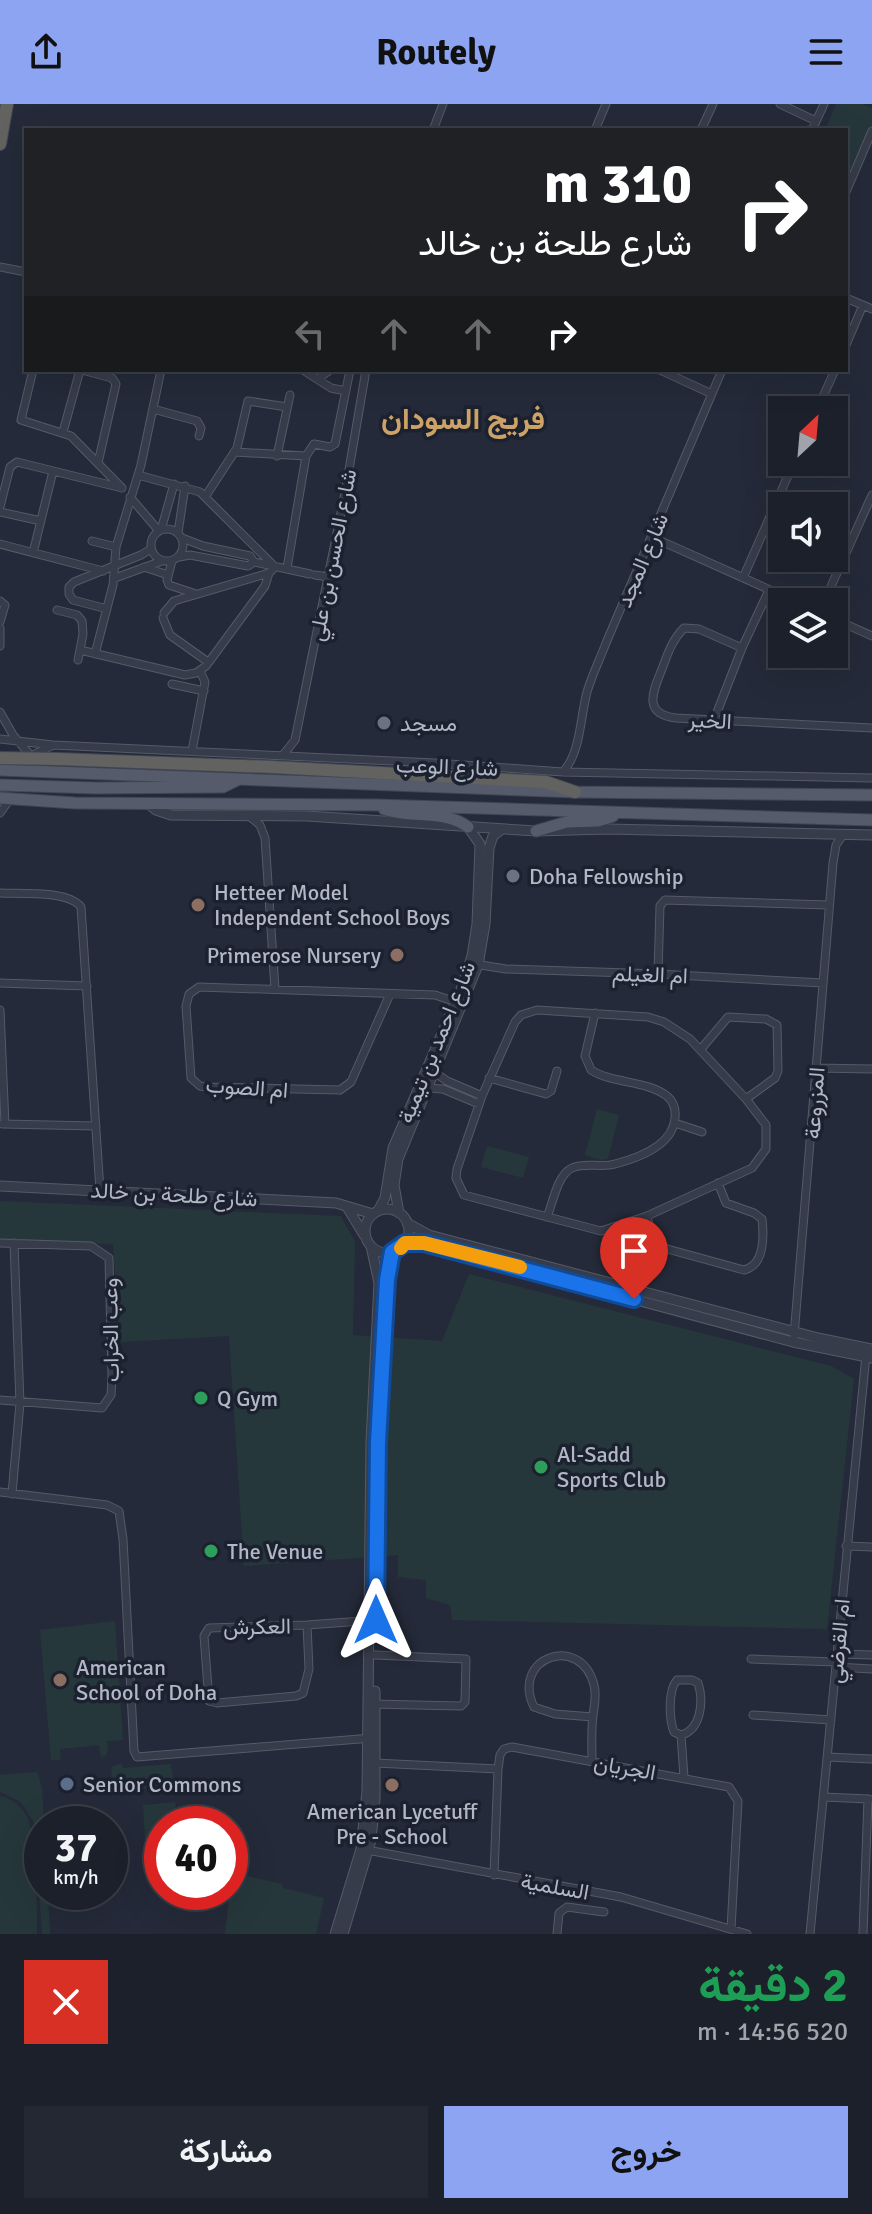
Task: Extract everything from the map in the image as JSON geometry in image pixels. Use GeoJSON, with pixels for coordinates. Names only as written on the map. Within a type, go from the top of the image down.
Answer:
{"type":"FeatureCollection","features":[{"type":"Feature","properties":{"kind":"highway"},"geometry":{"type":"LineString","coordinates":[[0,144],[7,104]]}},
{"type":"Feature","properties":{"kind":"highway"},"geometry":{"type":"LineString","coordinates":[[0,758],[288,767],[546,782],[575,792]]}},
{"type":"Feature","properties":{"kind":"main road","name":"شارع الوعب"},"geometry":{"type":"LineString","coordinates":[[0,770],[575,792],[872,795]]}},
{"type":"Feature","properties":{"kind":"main road"},"geometry":{"type":"LineString","coordinates":[[0,785],[223,787],[238,780]]}},
{"type":"Feature","properties":{"kind":"main road","name":"شارع الوعب"},"geometry":{"type":"LineString","coordinates":[[5,799],[149,804],[376,805],[872,820]]}},
{"type":"Feature","properties":{"kind":"main road"},"geometry":{"type":"LineString","coordinates":[[376,805],[402,815],[453,818],[468,827]]}},
{"type":"Feature","properties":{"kind":"main road"},"geometry":{"type":"LineString","coordinates":[[536,831],[567,822],[598,821],[616,814]]}},
{"type":"Feature","properties":{"kind":"street"},"geometry":{"type":"LineString","coordinates":[[434,128],[443,104]]}},
{"type":"Feature","properties":{"kind":"street"},"geometry":{"type":"LineString","coordinates":[[596,128],[606,104]]}},
{"type":"Feature","properties":{"kind":"street"},"geometry":{"type":"LineString","coordinates":[[702,128],[713,104]]}},
{"type":"Feature","properties":{"kind":"street"},"geometry":{"type":"LineString","coordinates":[[780,104],[816,121]]}},
{"type":"Feature","properties":{"kind":"street"},"geometry":{"type":"LineString","coordinates":[[813,128],[824,104]]}},
{"type":"Feature","properties":{"kind":"street"},"geometry":{"type":"LineString","coordinates":[[848,187],[872,131]]}},
{"type":"Feature","properties":{"kind":"street"},"geometry":{"type":"LineString","coordinates":[[0,267],[24,272]]}},
{"type":"Feature","properties":{"kind":"street"},"geometry":{"type":"LineString","coordinates":[[848,299],[872,309]]}},
{"type":"Feature","properties":{"kind":"street"},"geometry":{"type":"LineString","coordinates":[[848,340],[863,305]]}},
{"type":"Feature","properties":{"kind":"street"},"geometry":{"type":"LineString","coordinates":[[33,372],[21,420],[63,432],[76,441],[131,494],[160,530]]}},
{"type":"Feature","properties":{"kind":"street"},"geometry":{"type":"LineString","coordinates":[[63,432],[80,372]]}},
{"type":"Feature","properties":{"kind":"street"},"geometry":{"type":"LineString","coordinates":[[89,372],[112,378],[116,384],[98,463]]}},
{"type":"Feature","properties":{"kind":"street"},"geometry":{"type":"LineString","coordinates":[[95,654],[115,578],[116,547],[138,475],[161,372]]}},
{"type":"Feature","properties":{"kind":"street"},"geometry":{"type":"LineString","coordinates":[[306,372],[331,388],[346,391]]}},
{"type":"Feature","properties":{"kind":"street"},"geometry":{"type":"LineString","coordinates":[[318,379],[327,372]]}},
{"type":"Feature","properties":{"kind":"street"},"geometry":{"type":"LineString","coordinates":[[287,568],[306,456],[314,444],[330,447],[335,444],[350,372]]}},
{"type":"Feature","properties":{"kind":"street","name":"شارع الحسن بن علي"},"geometry":{"type":"LineString","coordinates":[[283,755],[295,740],[366,372]]}},
{"type":"Feature","properties":{"kind":"street"},"geometry":{"type":"LineString","coordinates":[[664,372],[712,394]]}},
{"type":"Feature","properties":{"kind":"street","name":"شارع المجد"},"geometry":{"type":"LineString","coordinates":[[563,772],[575,755],[588,688],[721,372]]}},
{"type":"Feature","properties":{"kind":"street"},"geometry":{"type":"LineString","coordinates":[[823,396],[834,372]]}},
{"type":"Feature","properties":{"kind":"street"},"geometry":{"type":"LineString","coordinates":[[277,456],[290,395]]}},
{"type":"Feature","properties":{"kind":"street"},"geometry":{"type":"LineString","coordinates":[[205,497],[234,452],[248,401],[287,407]]}},
{"type":"Feature","properties":{"kind":"street"},"geometry":{"type":"LineString","coordinates":[[153,409],[197,421],[201,428],[199,436]]}},
{"type":"Feature","properties":{"kind":"street"},"geometry":{"type":"LineString","coordinates":[[234,452],[306,456]]}},
{"type":"Feature","properties":{"kind":"street"},"geometry":{"type":"LineString","coordinates":[[41,521],[0,510],[2,487],[14,463],[122,488]]}},
{"type":"Feature","properties":{"kind":"street"},"geometry":{"type":"LineString","coordinates":[[33,553],[53,471]]}},
{"type":"Feature","properties":{"kind":"street"},"geometry":{"type":"LineString","coordinates":[[138,475],[196,489],[272,570]]}},
{"type":"Feature","properties":{"kind":"street"},"geometry":{"type":"LineString","coordinates":[[743,578],[788,476]]}},
{"type":"Feature","properties":{"kind":"street"},"geometry":{"type":"LineString","coordinates":[[162,561],[151,549],[152,538],[160,530],[174,484]]}},
{"type":"Feature","properties":{"kind":"street"},"geometry":{"type":"LineString","coordinates":[[185,486],[180,535],[183,548],[168,575],[168,583],[171,587],[197,594]]}},
{"type":"Feature","properties":{"kind":"street"},"geometry":{"type":"LineString","coordinates":[[830,588],[872,495]]}},
{"type":"Feature","properties":{"kind":"street"},"geometry":{"type":"LineString","coordinates":[[160,530],[167,529],[203,546],[250,556],[254,562],[272,570]]}},
{"type":"Feature","properties":{"kind":"street"},"geometry":{"type":"LineString","coordinates":[[652,537],[768,590]]}},
{"type":"Feature","properties":{"kind":"street"},"geometry":{"type":"LineString","coordinates":[[92,541],[116,547]]}},
{"type":"Feature","properties":{"kind":"street"},"geometry":{"type":"LineString","coordinates":[[0,544],[103,571]]}},
{"type":"Feature","properties":{"kind":"street"},"geometry":{"type":"LineString","coordinates":[[107,609],[77,601],[69,594],[71,584],[151,549]]}},
{"type":"Feature","properties":{"kind":"street"},"geometry":{"type":"LineString","coordinates":[[115,578],[162,561],[190,555],[248,566],[254,562]]}},
{"type":"Feature","properties":{"kind":"street"},"geometry":{"type":"LineString","coordinates":[[144,567],[168,575]]}},
{"type":"Feature","properties":{"kind":"street"},"geometry":{"type":"LineString","coordinates":[[208,662],[170,635],[163,616],[174,601],[272,570],[287,568],[328,577]]}},
{"type":"Feature","properties":{"kind":"street"},"geometry":{"type":"LineString","coordinates":[[80,650],[185,675],[200,671],[265,586],[272,570]]}},
{"type":"Feature","properties":{"kind":"street"},"geometry":{"type":"LineString","coordinates":[[714,720],[768,592]]}},
{"type":"Feature","properties":{"kind":"street"},"geometry":{"type":"LineString","coordinates":[[0,601],[5,605],[0,622]]}},
{"type":"Feature","properties":{"kind":"street"},"geometry":{"type":"LineString","coordinates":[[73,614],[77,601]]}},
{"type":"Feature","properties":{"kind":"street"},"geometry":{"type":"LineString","coordinates":[[57,610],[80,617],[83,624],[78,660]]}},
{"type":"Feature","properties":{"kind":"street"},"geometry":{"type":"LineString","coordinates":[[848,625],[872,636]]}},
{"type":"Feature","properties":{"kind":"street","name":"الخير"},"geometry":{"type":"LineString","coordinates":[[742,648],[699,629],[684,628],[673,641],[654,688],[653,704],[662,715],[871,726]]}},
{"type":"Feature","properties":{"kind":"street"},"geometry":{"type":"LineString","coordinates":[[0,631],[0,646]]}},
{"type":"Feature","properties":{"kind":"street"},"geometry":{"type":"LineString","coordinates":[[192,751],[204,691],[205,679],[200,671]]}},
{"type":"Feature","properties":{"kind":"street"},"geometry":{"type":"LineString","coordinates":[[172,684],[204,691]]}},
{"type":"Feature","properties":{"kind":"street"},"geometry":{"type":"LineString","coordinates":[[0,712],[31,756]]}},
{"type":"Feature","properties":{"kind":"street","name":"شارع الوعب"},"geometry":{"type":"LineString","coordinates":[[0,739],[53,745],[563,772],[872,778]]}},
{"type":"Feature","properties":{"kind":"street"},"geometry":{"type":"LineString","coordinates":[[295,740],[304,757]]}},
{"type":"Feature","properties":{"kind":"street","name":"شارع الوعب"},"geometry":{"type":"LineString","coordinates":[[20,771],[31,756],[53,745]]}},
{"type":"Feature","properties":{"kind":"street"},"geometry":{"type":"LineString","coordinates":[[575,755],[587,773]]}},
{"type":"Feature","properties":{"kind":"street"},"geometry":{"type":"LineString","coordinates":[[0,813],[5,799]]}},
{"type":"Feature","properties":{"kind":"street","name":"شارع الوعب"},"geometry":{"type":"LineString","coordinates":[[149,804],[171,815],[279,815],[536,831],[608,829],[872,835]]}},
{"type":"Feature","properties":{"kind":"street"},"geometry":{"type":"LineString","coordinates":[[248,815],[260,825],[265,838],[275,989]]}},
{"type":"Feature","properties":{"kind":"street"},"geometry":{"type":"LineString","coordinates":[[265,838],[269,826],[279,815]]}},
{"type":"Feature","properties":{"kind":"street","name":"شارع احمد بن تيمية"},"geometry":{"type":"LineString","coordinates":[[468,827],[480,844],[474,964]]}},
{"type":"Feature","properties":{"kind":"street","name":"شارع احمد بن تيمية"},"geometry":{"type":"LineString","coordinates":[[399,1213],[394,1185],[398,1159],[474,964],[485,924],[490,841],[502,829]]}},
{"type":"Feature","properties":{"kind":"street","name":"المزروعة"},"geometry":{"type":"LineString","coordinates":[[824,835],[831,846],[833,863]]}},
{"type":"Feature","properties":{"kind":"street","name":"المزروعة"},"geometry":{"type":"LineString","coordinates":[[794,1337],[833,863],[836,845],[843,835]]}},
{"type":"Feature","properties":{"kind":"street"},"geometry":{"type":"LineString","coordinates":[[0,893],[64,896],[77,902],[82,914],[100,1190]]}},
{"type":"Feature","properties":{"kind":"street"},"geometry":{"type":"LineString","coordinates":[[658,974],[660,906],[665,900],[829,905]]}},
{"type":"Feature","properties":{"kind":"street","name":"ام الغيلم"},"geometry":{"type":"LineString","coordinates":[[474,964],[506,969],[823,983]]}},
{"type":"Feature","properties":{"kind":"street"},"geometry":{"type":"LineString","coordinates":[[0,983],[87,986]]}},
{"type":"Feature","properties":{"kind":"street","name":"ام الصوب"},"geometry":{"type":"LineString","coordinates":[[390,994],[351,1082],[340,1090],[206,1087],[195,1082],[190,1073],[186,1006],[189,994],[199,987],[435,995],[459,1003]]}},
{"type":"Feature","properties":{"kind":"street","name":"شارع احمد بن تيمية"},"geometry":{"type":"LineString","coordinates":[[375,1212],[386,1193],[393,1148],[459,1003]]}},
{"type":"Feature","properties":{"kind":"street"},"geometry":{"type":"LineString","coordinates":[[0,1010],[2,1124],[96,1126]]}},
{"type":"Feature","properties":{"kind":"street"},"geometry":{"type":"LineString","coordinates":[[537,1010],[595,1013],[656,1020],[677,1029],[701,1049],[766,1125],[766,1149],[752,1168],[647,1216],[601,1231],[464,1195],[456,1178],[460,1157],[489,1078],[511,1029],[521,1015],[537,1010]]}},
{"type":"Feature","properties":{"kind":"street"},"geometry":{"type":"LineString","coordinates":[[547,1217],[568,1170],[613,1165],[660,1145],[675,1123],[674,1106],[664,1094],[591,1070],[585,1056],[595,1013]]}},
{"type":"Feature","properties":{"kind":"street"},"geometry":{"type":"LineString","coordinates":[[701,1049],[728,1017],[766,1019],[777,1025],[778,1071],[775,1078],[746,1099]]}},
{"type":"Feature","properties":{"kind":"street"},"geometry":{"type":"LineString","coordinates":[[817,1068],[872,1069]]}},
{"type":"Feature","properties":{"kind":"street"},"geometry":{"type":"LineString","coordinates":[[489,1078],[546,1094],[551,1091],[557,1071]]}},
{"type":"Feature","properties":{"kind":"street"},"geometry":{"type":"LineString","coordinates":[[434,1072],[452,1088],[480,1100]]}},
{"type":"Feature","properties":{"kind":"street"},"geometry":{"type":"LineString","coordinates":[[427,1088],[452,1088]]}},
{"type":"Feature","properties":{"kind":"street"},"geometry":{"type":"LineString","coordinates":[[675,1123],[702,1132]]}},
{"type":"Feature","properties":{"kind":"street"},"geometry":{"type":"LineString","coordinates":[[653,1245],[744,1270],[756,1265],[760,1256],[762,1219],[726,1203],[718,1183]]}},
{"type":"Feature","properties":{"kind":"street","name":"شارع طلحة بن خالد"},"geometry":{"type":"LineString","coordinates":[[0,1186],[336,1203],[375,1212]]}},
{"type":"Feature","properties":{"kind":"street"},"geometry":{"type":"LineString","coordinates":[[347,1207],[368,1242],[381,1252],[392,1252],[405,1243],[424,1243],[794,1337],[869,1353]]}},
{"type":"Feature","properties":{"kind":"street"},"geometry":{"type":"LineString","coordinates":[[371,1704],[375,1655],[371,1442],[379,1283],[365,1228],[375,1212],[389,1209],[399,1213],[409,1230],[405,1243]]}},
{"type":"Feature","properties":{"kind":"street"},"geometry":{"type":"LineString","coordinates":[[639,1289],[653,1245],[647,1216]]}},
{"type":"Feature","properties":{"kind":"street"},"geometry":{"type":"LineString","coordinates":[[407,1223],[429,1235],[639,1289],[794,1337]]}},
{"type":"Feature","properties":{"kind":"street","name":"وعب الخراب"},"geometry":{"type":"LineString","coordinates":[[0,1243],[91,1246],[109,1258],[112,1376],[109,1401],[102,1408],[0,1400]]}},
{"type":"Feature","properties":{"kind":"street"},"geometry":{"type":"LineString","coordinates":[[12,1494],[20,1403],[14,1243]]}},
{"type":"Feature","properties":{"kind":"street"},"geometry":{"type":"LineString","coordinates":[[335,1934],[365,1850],[378,1442],[387,1280],[392,1252]]}},
{"type":"Feature","properties":{"kind":"street","name":"ام القرضي"},"geometry":{"type":"LineString","coordinates":[[810,1934],[846,1546],[869,1353]]}},
{"type":"Feature","properties":{"kind":"street"},"geometry":{"type":"LineString","coordinates":[[0,1492],[107,1505],[119,1511],[134,1751],[137,1757],[370,1738]]}},
{"type":"Feature","properties":{"kind":"street"},"geometry":{"type":"LineString","coordinates":[[846,1546],[872,1547]]}},
{"type":"Feature","properties":{"kind":"street","name":"العكرش"},"geometry":{"type":"LineString","coordinates":[[307,1625],[309,1669],[303,1693],[217,1703],[209,1701],[204,1636],[209,1628],[373,1620]]}},
{"type":"Feature","properties":{"kind":"street"},"geometry":{"type":"LineString","coordinates":[[371,1704],[461,1706],[465,1702],[467,1662],[462,1658],[375,1655]]}},
{"type":"Feature","properties":{"kind":"street"},"geometry":{"type":"LineString","coordinates":[[592,1761],[595,1688],[589,1670],[582,1662],[558,1655],[543,1659],[533,1670],[529,1685],[534,1707],[555,1714],[593,1717]]}},
{"type":"Feature","properties":{"kind":"street"},"geometry":{"type":"LineString","coordinates":[[751,1659],[837,1661],[872,1655]]}},
{"type":"Feature","properties":{"kind":"street"},"geometry":{"type":"LineString","coordinates":[[837,1661],[872,1669]]}},
{"type":"Feature","properties":{"kind":"street"},"geometry":{"type":"LineString","coordinates":[[677,1680],[692,1680],[698,1683],[700,1689],[698,1722],[688,1733],[681,1735],[674,1732],[671,1726],[672,1684],[677,1680]]}},
{"type":"Feature","properties":{"kind":"street"},"geometry":{"type":"LineString","coordinates":[[753,1715],[831,1720]]}},
{"type":"Feature","properties":{"kind":"street"},"geometry":{"type":"LineString","coordinates":[[681,1735],[684,1777]]}},
{"type":"Feature","properties":{"kind":"street"},"geometry":{"type":"LineString","coordinates":[[343,1934],[365,1850],[375,1763],[370,1738]]}},
{"type":"Feature","properties":{"kind":"street","name":"الجريان"},"geometry":{"type":"LineString","coordinates":[[498,1769],[500,1755],[504,1749],[512,1747],[729,1787],[738,1801],[731,1929]]}},
{"type":"Feature","properties":{"kind":"street"},"geometry":{"type":"LineString","coordinates":[[827,1757],[872,1759]]}},
{"type":"Feature","properties":{"kind":"street"},"geometry":{"type":"LineString","coordinates":[[375,1763],[498,1769],[494,1875]]}},
{"type":"Feature","properties":{"kind":"street"},"geometry":{"type":"LineString","coordinates":[[823,1797],[870,1799],[868,1909],[863,1934]]}},
{"type":"Feature","properties":{"kind":"street","name":"السلمية"},"geometry":{"type":"LineString","coordinates":[[365,1850],[621,1897],[747,1934]]}},
{"type":"Feature","properties":{"kind":"street"},"geometry":{"type":"LineString","coordinates":[[557,1934],[559,1913],[567,1907],[604,1912]]}},
{"type":"Feature","properties":{"kind":"shaded area"},"geometry":{"type":"Polygon","coordinates":[[[836,104],[862,104],[872,108],[872,130],[848,185],[848,128],[826,128],[836,104]]]}},
{"type":"Feature","properties":{"kind":"shaded area"},"geometry":{"type":"Polygon","coordinates":[[[597,1109],[619,1115],[608,1159],[585,1155],[597,1109]]]}},
{"type":"Feature","properties":{"kind":"shaded area"},"geometry":{"type":"Polygon","coordinates":[[[487,1146],[529,1157],[523,1178],[481,1167],[487,1146]]]}},
{"type":"Feature","properties":{"kind":"shaded area","name":"Al-Sadd Sports Club"},"geometry":{"type":"Polygon","coordinates":[[[0,1201],[341,1216],[355,1242],[353,1335],[442,1341],[469,1274],[831,1366],[854,1379],[827,1629],[452,1620],[450,1605],[426,1598],[426,1580],[398,1577],[398,1555],[244,1566],[229,1336],[120,1342],[113,1244],[0,1240],[0,1201]]]}},
{"type":"Feature","properties":{"kind":"shaded area"},"geometry":{"type":"Polygon","coordinates":[[[115,1621],[123,1740],[107,1741],[105,1756],[101,1757],[99,1745],[60,1749],[61,1760],[51,1760],[40,1630],[115,1621]]]}},
{"type":"Feature","properties":{"kind":"shaded area"},"geometry":{"type":"Polygon","coordinates":[[[122,1763],[123,1768],[171,1764],[174,1787],[113,1790],[111,1767],[122,1763]]]}},
{"type":"Feature","properties":{"kind":"shaded area"},"geometry":{"type":"Polygon","coordinates":[[[37,1772],[43,1806],[24,1807],[21,1802],[0,1792],[0,1775],[37,1772]]]}},
{"type":"Feature","properties":{"kind":"shaded area"},"geometry":{"type":"Polygon","coordinates":[[[0,1796],[13,1801],[24,1812],[24,1910],[37,1910],[37,1934],[0,1934],[0,1796]]]}},
{"type":"Feature","properties":{"kind":"shaded area"},"geometry":{"type":"Polygon","coordinates":[[[175,1802],[176,1806],[144,1806],[144,1824],[143,1805],[175,1802]]]}},
{"type":"Feature","properties":{"kind":"shaded area"},"geometry":{"type":"Polygon","coordinates":[[[248,1876],[324,1898],[316,1934],[225,1934],[228,1910],[248,1910],[248,1876]]]}},
{"type":"Feature","properties":{"kind":"shaded area"},"geometry":{"type":"Polygon","coordinates":[[[40,1910],[49,1910],[50,1934],[42,1934],[40,1910]]]}},
{"type":"Feature","properties":{"kind":"slow traffic"},"geometry":{"type":"LineString","coordinates":[[401,1248],[405,1243],[424,1243],[520,1267]]}},
{"type":"Feature","properties":{"kind":"place","name":"مسجد"},"geometry":{"type":"Point","coordinates":[384,723]}},
{"type":"Feature","properties":{"kind":"place","name":"Doha Fellowship"},"geometry":{"type":"Point","coordinates":[513,876]}},
{"type":"Feature","properties":{"kind":"place","name":"Hetteer Model Independent School Boys"},"geometry":{"type":"Point","coordinates":[198,905]}},
{"type":"Feature","properties":{"kind":"place","name":"Primerose Nursery"},"geometry":{"type":"Point","coordinates":[397,955]}},
{"type":"Feature","properties":{"kind":"place","name":"Q Gym"},"geometry":{"type":"Point","coordinates":[201,1398]}},
{"type":"Feature","properties":{"kind":"place","name":"Al-Sadd Sports Club"},"geometry":{"type":"Point","coordinates":[541,1467]}},
{"type":"Feature","properties":{"kind":"place","name":"The Venue"},"geometry":{"type":"Point","coordinates":[211,1551]}},
{"type":"Feature","properties":{"kind":"place","name":"American School of Doha"},"geometry":{"type":"Point","coordinates":[60,1680]}},
{"type":"Feature","properties":{"kind":"place","name":"Senior Commons"},"geometry":{"type":"Point","coordinates":[67,1784]}},
{"type":"Feature","properties":{"kind":"place","name":"American Lycetuff Pre - School"},"geometry":{"type":"Point","coordinates":[392,1785]}},
{"type":"Feature","properties":{"kind":"district","name":"فريج السودان"},"geometry":{"type":"Point","coordinates":[463,419]}},
{"type":"Feature","properties":{"kind":"route"},"geometry":{"type":"LineString","coordinates":[[376,1620],[378,1442],[387,1280],[392,1252],[402,1248],[405,1243],[424,1243],[634,1299]]}}]}
